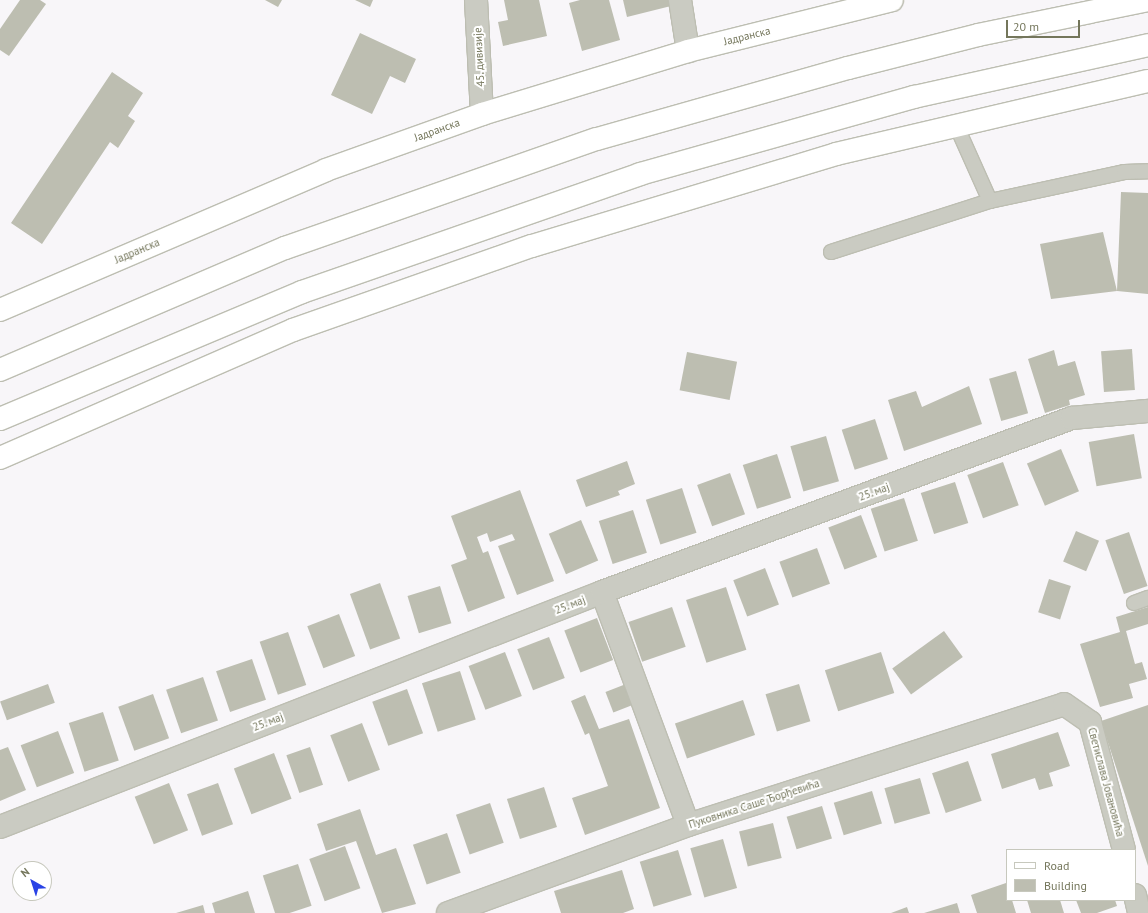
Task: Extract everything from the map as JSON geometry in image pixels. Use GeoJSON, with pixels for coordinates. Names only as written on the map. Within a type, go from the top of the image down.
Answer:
{"type":"FeatureCollection","features":[{"type":"Feature","properties":{"kind":"main road","name":"Јадранска"},"geometry":{"type":"LineString","coordinates":[[3,305],[326,170],[482,114],[688,50],[892,0]]}},
{"type":"Feature","properties":{"kind":"main road"},"geometry":{"type":"LineString","coordinates":[[0,370],[285,248],[597,139],[848,68],[978,35],[1148,0]]}},
{"type":"Feature","properties":{"kind":"main road"},"geometry":{"type":"LineString","coordinates":[[0,419],[302,292],[640,174],[914,97],[1148,45]]}},
{"type":"Feature","properties":{"kind":"main road"},"geometry":{"type":"LineString","coordinates":[[0,458],[293,330],[407,288],[686,196],[836,154],[1148,80]]}},
{"type":"Feature","properties":{"kind":"street","name":"45. дивизије"},"geometry":{"type":"LineString","coordinates":[[476,0],[482,114]]}},
{"type":"Feature","properties":{"kind":"street"},"geometry":{"type":"LineString","coordinates":[[680,0],[688,50]]}},
{"type":"Feature","properties":{"kind":"street","name":"25. мај"},"geometry":{"type":"LineString","coordinates":[[0,827],[602,592],[1072,418],[1148,410]]}},
{"type":"Feature","properties":{"kind":"street"},"geometry":{"type":"LineString","coordinates":[[602,592],[688,826]]}},
{"type":"Feature","properties":{"kind":"street","name":"Пуковника Саше Ђорђевића"},"geometry":{"type":"LineString","coordinates":[[448,913],[688,826],[1064,704]]}},
{"type":"Feature","properties":{"kind":"street","name":"Светислава Јовановића"},"geometry":{"type":"LineString","coordinates":[[1064,704],[1086,718],[1095,732],[1124,849]]}},
{"type":"Feature","properties":{"kind":"street"},"geometry":{"type":"LineString","coordinates":[[1136,900],[1139,913]]}},
{"type":"Feature","properties":{"kind":"lane"},"geometry":{"type":"LineString","coordinates":[[956,125],[990,201]]}},
{"type":"Feature","properties":{"kind":"lane"},"geometry":{"type":"LineString","coordinates":[[831,252],[990,201],[1124,172],[1148,171]]}},
{"type":"Feature","properties":{"kind":"lane"},"geometry":{"type":"LineString","coordinates":[[1134,603],[1148,598]]}},
{"type":"Feature","properties":{"kind":"building"},"geometry":{"type":"Polygon","coordinates":[[[20,0],[40,0],[46,4],[9,56],[0,50],[0,29],[20,0]]]}},
{"type":"Feature","properties":{"kind":"building"},"geometry":{"type":"Polygon","coordinates":[[[265,0],[282,0],[278,7],[265,0]]]}},
{"type":"Feature","properties":{"kind":"building"},"geometry":{"type":"Polygon","coordinates":[[[355,0],[373,0],[370,7],[355,0]]]}},
{"type":"Feature","properties":{"kind":"building"},"geometry":{"type":"Polygon","coordinates":[[[504,0],[539,0],[547,36],[503,46],[498,22],[508,20],[504,0]]]}},
{"type":"Feature","properties":{"kind":"building"},"geometry":{"type":"Polygon","coordinates":[[[580,0],[609,0],[620,40],[582,51],[569,3],[580,0]]]}},
{"type":"Feature","properties":{"kind":"building"},"geometry":{"type":"Polygon","coordinates":[[[623,0],[669,0],[671,6],[627,17],[623,0]]]}},
{"type":"Feature","properties":{"kind":"building"},"geometry":{"type":"Polygon","coordinates":[[[360,33],[416,59],[405,83],[390,76],[372,114],[331,95],[360,33]]]}},
{"type":"Feature","properties":{"kind":"building"},"geometry":{"type":"Polygon","coordinates":[[[112,72],[143,93],[128,116],[135,121],[118,148],[110,142],[42,244],[11,223],[112,72]]]}},
{"type":"Feature","properties":{"kind":"building"},"geometry":{"type":"Polygon","coordinates":[[[1121,192],[1148,193],[1148,294],[1117,291],[1121,192]]]}},
{"type":"Feature","properties":{"kind":"building"},"geometry":{"type":"Polygon","coordinates":[[[1103,232],[1117,291],[1051,299],[1040,244],[1103,232]]]}},
{"type":"Feature","properties":{"kind":"building"},"geometry":{"type":"Polygon","coordinates":[[[1132,349],[1135,390],[1104,392],[1101,351],[1132,349]]]}},
{"type":"Feature","properties":{"kind":"building"},"geometry":{"type":"Polygon","coordinates":[[[1054,350],[1058,366],[1075,361],[1085,395],[1069,400],[1070,405],[1045,413],[1028,359],[1054,350]]]}},
{"type":"Feature","properties":{"kind":"building"},"geometry":{"type":"Polygon","coordinates":[[[687,352],[737,362],[730,400],[680,390],[687,352]]]}},
{"type":"Feature","properties":{"kind":"building"},"geometry":{"type":"Polygon","coordinates":[[[1016,371],[1028,413],[1001,421],[989,379],[1016,371]]]}},
{"type":"Feature","properties":{"kind":"building"},"geometry":{"type":"Polygon","coordinates":[[[969,386],[982,424],[904,451],[888,400],[916,391],[922,407],[969,386]]]}},
{"type":"Feature","properties":{"kind":"building"},"geometry":{"type":"Polygon","coordinates":[[[875,419],[888,459],[855,470],[842,430],[875,419]]]}},
{"type":"Feature","properties":{"kind":"building"},"geometry":{"type":"Polygon","coordinates":[[[1134,434],[1142,478],[1097,486],[1089,442],[1134,434]]]}},
{"type":"Feature","properties":{"kind":"building"},"geometry":{"type":"Polygon","coordinates":[[[826,436],[839,481],[803,491],[790,446],[826,436]]]}},
{"type":"Feature","properties":{"kind":"building"},"geometry":{"type":"Polygon","coordinates":[[[1061,449],[1079,491],[1045,506],[1027,463],[1061,449]]]}},
{"type":"Feature","properties":{"kind":"building"},"geometry":{"type":"Polygon","coordinates":[[[777,454],[791,498],[757,509],[743,465],[777,454]]]}},
{"type":"Feature","properties":{"kind":"building"},"geometry":{"type":"Polygon","coordinates":[[[627,461],[635,484],[618,491],[620,495],[586,507],[576,480],[627,461]]]}},
{"type":"Feature","properties":{"kind":"building"},"geometry":{"type":"Polygon","coordinates":[[[1003,462],[1019,505],[983,518],[967,475],[1003,462]]]}},
{"type":"Feature","properties":{"kind":"building"},"geometry":{"type":"Polygon","coordinates":[[[730,473],[745,514],[712,526],[697,485],[730,473]]]}},
{"type":"Feature","properties":{"kind":"building"},"geometry":{"type":"Polygon","coordinates":[[[955,482],[968,523],[934,534],[921,493],[955,482]]]}},
{"type":"Feature","properties":{"kind":"building"},"geometry":{"type":"Polygon","coordinates":[[[682,488],[697,533],[660,544],[646,500],[682,488]]]}},
{"type":"Feature","properties":{"kind":"building"},"geometry":{"type":"Polygon","coordinates":[[[520,490],[554,581],[517,595],[498,546],[515,540],[512,534],[490,542],[487,533],[477,537],[483,553],[488,551],[505,598],[468,612],[451,565],[467,559],[451,516],[520,490]]]}},
{"type":"Feature","properties":{"kind":"building"},"geometry":{"type":"Polygon","coordinates":[[[904,498],[918,541],[885,552],[871,509],[904,498]]]}},
{"type":"Feature","properties":{"kind":"building"},"geometry":{"type":"Polygon","coordinates":[[[633,510],[647,553],[613,564],[599,521],[633,510]]]}},
{"type":"Feature","properties":{"kind":"building"},"geometry":{"type":"Polygon","coordinates":[[[861,515],[877,557],[844,570],[828,528],[861,515]]]}},
{"type":"Feature","properties":{"kind":"building"},"geometry":{"type":"Polygon","coordinates":[[[581,520],[598,561],[566,574],[549,534],[581,520]]]}},
{"type":"Feature","properties":{"kind":"building"},"geometry":{"type":"Polygon","coordinates":[[[1076,531],[1099,541],[1086,571],[1063,561],[1076,531]]]}},
{"type":"Feature","properties":{"kind":"building"},"geometry":{"type":"Polygon","coordinates":[[[1129,532],[1148,586],[1124,594],[1105,540],[1129,532]]]}},
{"type":"Feature","properties":{"kind":"building"},"geometry":{"type":"Polygon","coordinates":[[[817,548],[830,584],[792,597],[779,562],[817,548]]]}},
{"type":"Feature","properties":{"kind":"building"},"geometry":{"type":"Polygon","coordinates":[[[765,568],[779,604],[747,617],[733,580],[765,568]]]}},
{"type":"Feature","properties":{"kind":"building"},"geometry":{"type":"Polygon","coordinates":[[[1049,579],[1071,586],[1060,619],[1038,612],[1049,579]]]}},
{"type":"Feature","properties":{"kind":"building"},"geometry":{"type":"Polygon","coordinates":[[[380,583],[400,638],[370,649],[350,594],[380,583]]]}},
{"type":"Feature","properties":{"kind":"building"},"geometry":{"type":"Polygon","coordinates":[[[440,586],[451,623],[419,633],[407,596],[440,586]]]}},
{"type":"Feature","properties":{"kind":"building"},"geometry":{"type":"Polygon","coordinates":[[[726,587],[746,650],[706,663],[686,600],[726,587]]]}},
{"type":"Feature","properties":{"kind":"building"},"geometry":{"type":"Polygon","coordinates":[[[672,607],[686,647],[642,662],[629,622],[672,607]]]}},
{"type":"Feature","properties":{"kind":"building"},"geometry":{"type":"Polygon","coordinates":[[[1148,607],[1148,624],[1126,631],[1135,664],[1142,662],[1147,679],[1129,684],[1133,698],[1100,707],[1080,644],[1120,632],[1116,617],[1148,607]]]}},
{"type":"Feature","properties":{"kind":"building"},"geometry":{"type":"Polygon","coordinates":[[[339,614],[355,656],[323,668],[307,626],[339,614]]]}},
{"type":"Feature","properties":{"kind":"building"},"geometry":{"type":"Polygon","coordinates":[[[597,618],[613,660],[580,673],[564,631],[597,618]]]}},
{"type":"Feature","properties":{"kind":"building"},"geometry":{"type":"Polygon","coordinates":[[[944,631],[963,657],[911,695],[892,669],[944,631]]]}},
{"type":"Feature","properties":{"kind":"building"},"geometry":{"type":"Polygon","coordinates":[[[288,632],[306,685],[278,695],[260,642],[288,632]]]}},
{"type":"Feature","properties":{"kind":"building"},"geometry":{"type":"Polygon","coordinates":[[[549,637],[565,678],[533,690],[517,649],[549,637]]]}},
{"type":"Feature","properties":{"kind":"building"},"geometry":{"type":"Polygon","coordinates":[[[505,652],[522,696],[485,710],[469,666],[505,652]]]}},
{"type":"Feature","properties":{"kind":"building"},"geometry":{"type":"Polygon","coordinates":[[[881,652],[894,693],[838,711],[825,670],[881,652]]]}},
{"type":"Feature","properties":{"kind":"building"},"geometry":{"type":"Polygon","coordinates":[[[252,659],[266,700],[230,712],[216,671],[252,659]]]}},
{"type":"Feature","properties":{"kind":"building"},"geometry":{"type":"Polygon","coordinates":[[[460,671],[476,720],[438,732],[422,683],[460,671]]]}},
{"type":"Feature","properties":{"kind":"building"},"geometry":{"type":"Polygon","coordinates":[[[203,677],[218,720],[181,733],[166,690],[203,677]]]}},
{"type":"Feature","properties":{"kind":"building"},"geometry":{"type":"Polygon","coordinates":[[[48,684],[55,703],[7,720],[0,701],[48,684]]]}},
{"type":"Feature","properties":{"kind":"building"},"geometry":{"type":"Polygon","coordinates":[[[626,684],[634,705],[613,712],[605,692],[626,684]]]}},
{"type":"Feature","properties":{"kind":"building"},"geometry":{"type":"Polygon","coordinates":[[[799,684],[810,721],[777,732],[766,694],[799,684]]]}},
{"type":"Feature","properties":{"kind":"building"},"geometry":{"type":"Polygon","coordinates":[[[407,689],[423,733],[388,746],[372,702],[407,689]]]}},
{"type":"Feature","properties":{"kind":"building"},"geometry":{"type":"Polygon","coordinates":[[[153,694],[169,738],[134,751],[118,707],[153,694]]]}},
{"type":"Feature","properties":{"kind":"building"},"geometry":{"type":"Polygon","coordinates":[[[585,695],[599,729],[629,719],[660,808],[585,835],[572,798],[608,786],[589,733],[585,735],[571,701],[585,695]]]}},
{"type":"Feature","properties":{"kind":"building"},"geometry":{"type":"Polygon","coordinates":[[[743,700],[755,735],[687,758],[675,723],[743,700]]]}},
{"type":"Feature","properties":{"kind":"building"},"geometry":{"type":"Polygon","coordinates":[[[1148,705],[1148,866],[1101,721],[1148,705]]]}},
{"type":"Feature","properties":{"kind":"building"},"geometry":{"type":"Polygon","coordinates":[[[103,712],[119,761],[85,772],[69,723],[103,712]]]}},
{"type":"Feature","properties":{"kind":"building"},"geometry":{"type":"Polygon","coordinates":[[[362,723],[380,770],[348,782],[330,735],[362,723]]]}},
{"type":"Feature","properties":{"kind":"building"},"geometry":{"type":"Polygon","coordinates":[[[58,731],[74,773],[37,787],[21,745],[58,731]]]}},
{"type":"Feature","properties":{"kind":"building"},"geometry":{"type":"Polygon","coordinates":[[[1058,732],[1070,766],[1049,773],[1053,786],[1039,790],[1035,778],[1002,789],[991,754],[1058,732]]]}},
{"type":"Feature","properties":{"kind":"building"},"geometry":{"type":"Polygon","coordinates":[[[8,747],[26,790],[0,801],[0,750],[8,747]]]}},
{"type":"Feature","properties":{"kind":"building"},"geometry":{"type":"Polygon","coordinates":[[[310,747],[323,785],[299,793],[286,755],[310,747]]]}},
{"type":"Feature","properties":{"kind":"building"},"geometry":{"type":"Polygon","coordinates":[[[274,753],[292,799],[251,814],[234,768],[274,753]]]}},
{"type":"Feature","properties":{"kind":"building"},"geometry":{"type":"Polygon","coordinates":[[[968,761],[982,801],[946,813],[932,773],[968,761]]]}},
{"type":"Feature","properties":{"kind":"building"},"geometry":{"type":"Polygon","coordinates":[[[920,778],[930,814],[895,824],[884,788],[920,778]]]}},
{"type":"Feature","properties":{"kind":"building"},"geometry":{"type":"Polygon","coordinates":[[[169,783],[188,830],[154,844],[135,797],[169,783]]]}},
{"type":"Feature","properties":{"kind":"building"},"geometry":{"type":"Polygon","coordinates":[[[218,783],[233,824],[202,836],[187,794],[218,783]]]}},
{"type":"Feature","properties":{"kind":"building"},"geometry":{"type":"Polygon","coordinates":[[[544,787],[557,827],[520,839],[507,799],[544,787]]]}},
{"type":"Feature","properties":{"kind":"building"},"geometry":{"type":"Polygon","coordinates":[[[872,791],[882,824],[844,835],[834,803],[872,791]]]}},
{"type":"Feature","properties":{"kind":"building"},"geometry":{"type":"Polygon","coordinates":[[[490,803],[504,843],[470,854],[456,815],[490,803]]]}},
{"type":"Feature","properties":{"kind":"building"},"geometry":{"type":"Polygon","coordinates":[[[822,806],[832,839],[797,849],[787,817],[822,806]]]}},
{"type":"Feature","properties":{"kind":"building"},"geometry":{"type":"Polygon","coordinates":[[[360,809],[376,855],[396,848],[416,904],[382,913],[356,841],[326,851],[317,824],[360,809]]]}},
{"type":"Feature","properties":{"kind":"building"},"geometry":{"type":"Polygon","coordinates":[[[773,823],[782,858],[748,866],[739,831],[773,823]]]}},
{"type":"Feature","properties":{"kind":"building"},"geometry":{"type":"Polygon","coordinates":[[[447,833],[461,873],[427,884],[413,845],[447,833]]]}},
{"type":"Feature","properties":{"kind":"building"},"geometry":{"type":"Polygon","coordinates":[[[723,839],[737,888],[704,897],[690,848],[723,839]]]}},
{"type":"Feature","properties":{"kind":"building"},"geometry":{"type":"Polygon","coordinates":[[[345,846],[360,888],[325,901],[309,859],[345,846]]]}},
{"type":"Feature","properties":{"kind":"building"},"geometry":{"type":"Polygon","coordinates":[[[678,850],[692,895],[653,907],[640,862],[678,850]]]}},
{"type":"Feature","properties":{"kind":"building"},"geometry":{"type":"Polygon","coordinates":[[[298,864],[312,906],[290,913],[275,913],[263,875],[298,864]]]}},
{"type":"Feature","properties":{"kind":"building"},"geometry":{"type":"Polygon","coordinates":[[[622,870],[634,909],[623,913],[561,913],[554,891],[622,870]]]}},
{"type":"Feature","properties":{"kind":"building"},"geometry":{"type":"Polygon","coordinates":[[[1006,883],[1006,901],[1012,901],[1016,913],[977,913],[971,895],[1006,883]]]}},
{"type":"Feature","properties":{"kind":"building"},"geometry":{"type":"Polygon","coordinates":[[[248,891],[255,913],[215,913],[212,903],[248,891]]]}},
{"type":"Feature","properties":{"kind":"building"},"geometry":{"type":"Polygon","coordinates":[[[1027,901],[1060,901],[1064,913],[1031,913],[1027,901]]]}},
{"type":"Feature","properties":{"kind":"building"},"geometry":{"type":"Polygon","coordinates":[[[1076,901],[1115,901],[1117,906],[1097,913],[1081,913],[1076,901]]]}},
{"type":"Feature","properties":{"kind":"building"},"geometry":{"type":"Polygon","coordinates":[[[957,903],[960,913],[924,913],[957,903]]]}},
{"type":"Feature","properties":{"kind":"building"},"geometry":{"type":"Polygon","coordinates":[[[203,905],[205,913],[176,913],[203,905]]]}},
{"type":"Feature","properties":{"kind":"building"},"geometry":{"type":"Polygon","coordinates":[[[907,907],[909,913],[891,913],[907,907]]]}}]}
